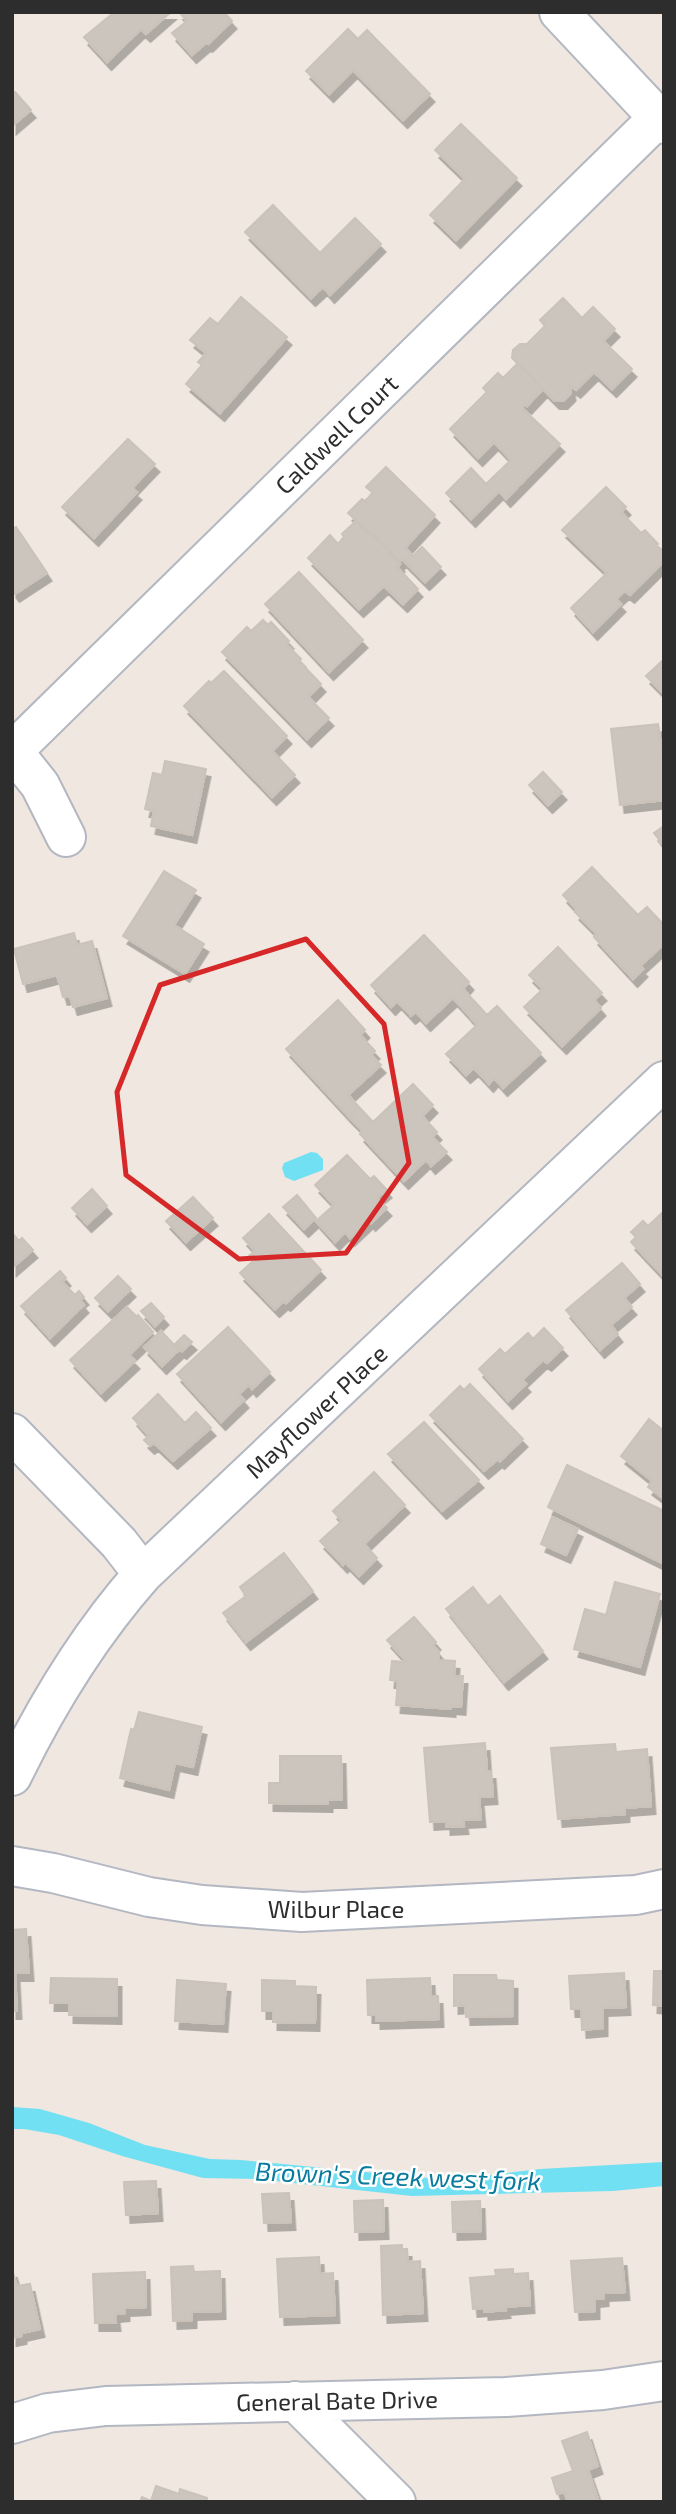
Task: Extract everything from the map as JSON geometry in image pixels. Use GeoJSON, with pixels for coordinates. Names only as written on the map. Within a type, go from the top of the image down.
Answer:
{"type":"FeatureCollection","features":[{"type":"Feature","properties":{"kind":"street"},"geometry":{"type":"LineString","coordinates":[[559,12],[661,121]]}},
{"type":"Feature","properties":{"kind":"street","name":"Caldwell Court"},"geometry":{"type":"LineString","coordinates":[[13,751],[661,121]]}},
{"type":"Feature","properties":{"kind":"street"},"geometry":{"type":"LineString","coordinates":[[13,751],[40,785],[66,837]]}},
{"type":"Feature","properties":{"kind":"street","name":"Mayflower Place"},"geometry":{"type":"LineString","coordinates":[[12,1776],[33,1733],[67,1676],[143,1574],[664,1081]]}},
{"type":"Feature","properties":{"kind":"street"},"geometry":{"type":"LineString","coordinates":[[12,1433],[119,1543],[143,1574]]}},
{"type":"Feature","properties":{"kind":"street","name":"Wilbur Place"},"geometry":{"type":"LineString","coordinates":[[12,1866],[53,1873],[149,1897],[202,1905],[302,1912],[636,1895],[664,1889]]}},
{"type":"Feature","properties":{"kind":"street","name":"General Bate Drive"},"geometry":{"type":"LineString","coordinates":[[12,2424],[48,2413],[106,2406],[506,2397],[603,2390],[664,2381]]}},
{"type":"Feature","properties":{"kind":"street"},"geometry":{"type":"LineString","coordinates":[[295,2401],[396,2502]]}},
{"type":"Feature","properties":{"kind":"highlighted area"},"geometry":{"type":"Polygon","coordinates":[[[306,939],[384,1024],[409,1163],[346,1253],[239,1259],[126,1175],[117,1092],[160,985],[306,939]]]}},
{"type":"Feature","properties":{"kind":"water"},"geometry":{"type":"Polygon","coordinates":[[[311,1152],[317,1153],[323,1159],[323,1170],[294,1181],[285,1177],[282,1168],[284,1163],[311,1152]]]}},
{"type":"Feature","properties":{"kind":"water"},"geometry":{"type":"Polygon","coordinates":[[[12,2107],[40,2109],[89,2123],[145,2145],[210,2159],[449,2180],[540,2169],[664,2162],[664,2186],[613,2191],[412,2196],[257,2179],[203,2178],[59,2135],[12,2129],[12,2107]]]}},
{"type":"Feature","properties":{"kind":"building"},"geometry":{"type":"Polygon","coordinates":[[[110,12],[171,12],[146,34],[141,29],[107,62],[84,37],[112,14],[110,12]]]}},
{"type":"Feature","properties":{"kind":"building"},"geometry":{"type":"Polygon","coordinates":[[[179,12],[224,12],[232,21],[192,55],[172,33],[187,21],[179,12]]]}},
{"type":"Feature","properties":{"kind":"building"},"geometry":{"type":"Polygon","coordinates":[[[348,29],[358,39],[367,30],[430,94],[403,120],[353,70],[329,94],[306,71],[348,29]]]}},
{"type":"Feature","properties":{"kind":"building"},"geometry":{"type":"Polygon","coordinates":[[[15,92],[31,110],[12,126],[12,94],[15,92]]]}},
{"type":"Feature","properties":{"kind":"building"},"geometry":{"type":"Polygon","coordinates":[[[461,124],[517,178],[456,240],[430,215],[465,179],[435,150],[461,124]]]}},
{"type":"Feature","properties":{"kind":"building"},"geometry":{"type":"Polygon","coordinates":[[[273,205],[320,253],[355,218],[381,244],[330,295],[323,287],[311,298],[245,232],[273,205]]]}},
{"type":"Feature","properties":{"kind":"building"},"geometry":{"type":"Polygon","coordinates":[[[241,297],[287,337],[220,413],[186,384],[202,365],[198,362],[206,353],[190,340],[210,318],[218,324],[241,297]]]}},
{"type":"Feature","properties":{"kind":"building"},"geometry":{"type":"Polygon","coordinates":[[[563,298],[582,318],[593,307],[615,329],[603,341],[632,369],[612,389],[594,372],[576,390],[570,385],[571,393],[563,401],[555,401],[512,358],[513,350],[520,344],[527,344],[545,326],[540,320],[563,298]]]}},
{"type":"Feature","properties":{"kind":"building"},"geometry":{"type":"Polygon","coordinates":[[[518,363],[543,389],[522,408],[560,444],[506,499],[499,491],[471,519],[446,493],[471,468],[486,484],[511,460],[494,442],[478,458],[450,429],[487,392],[483,388],[498,373],[503,378],[518,363]]]}},
{"type":"Feature","properties":{"kind":"building"},"geometry":{"type":"Polygon","coordinates":[[[128,439],[155,464],[132,488],[137,492],[94,538],[62,507],[128,439]]]}},
{"type":"Feature","properties":{"kind":"building"},"geometry":{"type":"Polygon","coordinates":[[[386,467],[435,515],[405,548],[413,556],[422,547],[441,567],[425,582],[348,513],[362,499],[365,501],[373,493],[366,487],[386,467]]]}},
{"type":"Feature","properties":{"kind":"building"},"geometry":{"type":"Polygon","coordinates":[[[606,487],[626,507],[621,512],[641,533],[645,530],[658,544],[656,545],[664,552],[664,561],[630,595],[625,591],[616,599],[621,604],[593,632],[571,608],[607,573],[562,530],[606,487]]]}},
{"type":"Feature","properties":{"kind":"building"},"geometry":{"type":"Polygon","coordinates":[[[356,521],[392,553],[390,554],[400,564],[397,567],[418,589],[403,604],[384,586],[359,609],[308,558],[330,535],[338,544],[344,537],[342,534],[356,521]]]}},
{"type":"Feature","properties":{"kind":"building"},"geometry":{"type":"Polygon","coordinates":[[[16,527],[47,573],[15,594],[12,590],[12,529],[16,527]]]}},
{"type":"Feature","properties":{"kind":"building"},"geometry":{"type":"Polygon","coordinates":[[[299,572],[363,640],[329,672],[265,604],[299,572]]]}},
{"type":"Feature","properties":{"kind":"building"},"geometry":{"type":"Polygon","coordinates":[[[263,620],[268,625],[271,622],[289,641],[286,644],[321,684],[308,697],[329,718],[307,739],[222,652],[247,627],[251,631],[263,620]]]}},
{"type":"Feature","properties":{"kind":"building"},"geometry":{"type":"Polygon","coordinates":[[[664,659],[664,694],[646,676],[664,659]]]}},
{"type":"Feature","properties":{"kind":"building"},"geometry":{"type":"Polygon","coordinates":[[[224,671],[287,736],[272,751],[295,775],[272,797],[184,706],[209,681],[211,683],[224,671]]]}},
{"type":"Feature","properties":{"kind":"building"},"geometry":{"type":"Polygon","coordinates":[[[658,724],[664,752],[664,800],[620,805],[611,729],[658,724]]]}},
{"type":"Feature","properties":{"kind":"building"},"geometry":{"type":"Polygon","coordinates":[[[165,761],[206,769],[192,835],[151,826],[154,811],[145,809],[153,773],[162,775],[165,761]]]}},
{"type":"Feature","properties":{"kind":"building"},"geometry":{"type":"Polygon","coordinates":[[[543,772],[562,792],[548,805],[529,785],[543,772]]]}},
{"type":"Feature","properties":{"kind":"building"},"geometry":{"type":"Polygon","coordinates":[[[664,826],[664,846],[654,833],[664,826]]]}},
{"type":"Feature","properties":{"kind":"building"},"geometry":{"type":"Polygon","coordinates":[[[592,867],[638,915],[647,907],[664,925],[664,944],[640,966],[643,969],[633,979],[594,937],[597,934],[575,912],[577,910],[563,895],[592,867]]]}},
{"type":"Feature","properties":{"kind":"building"},"geometry":{"type":"Polygon","coordinates":[[[164,871],[196,890],[174,925],[204,944],[185,974],[123,936],[164,871]]]}},
{"type":"Feature","properties":{"kind":"building"},"geometry":{"type":"Polygon","coordinates":[[[74,933],[77,945],[92,941],[107,998],[73,1007],[70,996],[63,997],[57,975],[23,984],[14,949],[74,933]]]}},
{"type":"Feature","properties":{"kind":"building"},"geometry":{"type":"Polygon","coordinates":[[[424,935],[469,982],[463,989],[476,1003],[466,1012],[453,998],[426,1023],[416,1012],[411,1016],[397,1001],[391,1007],[371,985],[424,935]]]}},
{"type":"Feature","properties":{"kind":"building"},"geometry":{"type":"Polygon","coordinates":[[[558,947],[602,993],[594,1000],[601,1008],[562,1046],[524,1007],[543,989],[529,975],[558,947]]]}},
{"type":"Feature","properties":{"kind":"building"},"geometry":{"type":"Polygon","coordinates":[[[338,1000],[365,1030],[360,1035],[375,1051],[371,1055],[381,1065],[348,1095],[359,1107],[349,1117],[286,1049],[338,1000]]]}},
{"type":"Feature","properties":{"kind":"building"},"geometry":{"type":"Polygon","coordinates":[[[476,1003],[487,1015],[497,1006],[541,1053],[503,1088],[494,1078],[489,1084],[474,1068],[466,1075],[446,1054],[477,1025],[466,1012],[476,1003]]]}},
{"type":"Feature","properties":{"kind":"building"},"geometry":{"type":"Polygon","coordinates":[[[413,1084],[433,1105],[422,1116],[437,1132],[432,1137],[447,1152],[431,1166],[426,1160],[404,1181],[360,1134],[363,1131],[349,1117],[359,1107],[373,1122],[413,1084]]]}},
{"type":"Feature","properties":{"kind":"building"},"geometry":{"type":"Polygon","coordinates":[[[347,1155],[370,1179],[374,1176],[387,1190],[377,1198],[387,1208],[350,1238],[345,1232],[335,1242],[316,1221],[334,1205],[315,1185],[347,1155]]]}},
{"type":"Feature","properties":{"kind":"building"},"geometry":{"type":"Polygon","coordinates":[[[92,1189],[107,1206],[87,1224],[72,1208],[92,1189]]]}},
{"type":"Feature","properties":{"kind":"building"},"geometry":{"type":"Polygon","coordinates":[[[297,1195],[316,1218],[304,1229],[283,1207],[297,1195]]]}},
{"type":"Feature","properties":{"kind":"building"},"geometry":{"type":"Polygon","coordinates":[[[193,1197],[213,1218],[186,1242],[166,1221],[193,1197]]]}},
{"type":"Feature","properties":{"kind":"building"},"geometry":{"type":"Polygon","coordinates":[[[662,1213],[664,1277],[631,1242],[636,1237],[631,1232],[643,1221],[648,1226],[662,1213]]]}},
{"type":"Feature","properties":{"kind":"building"},"geometry":{"type":"Polygon","coordinates":[[[269,1214],[321,1270],[286,1303],[284,1301],[275,1309],[240,1273],[253,1261],[249,1256],[255,1251],[243,1238],[269,1214]]]}},
{"type":"Feature","properties":{"kind":"building"},"geometry":{"type":"Polygon","coordinates":[[[12,1233],[19,1241],[22,1238],[33,1250],[12,1268],[12,1233]]]}},
{"type":"Feature","properties":{"kind":"building"},"geometry":{"type":"Polygon","coordinates":[[[622,1263],[640,1284],[624,1298],[632,1307],[611,1325],[618,1334],[600,1350],[566,1310],[622,1263]]]}},
{"type":"Feature","properties":{"kind":"building"},"geometry":{"type":"Polygon","coordinates":[[[60,1271],[66,1278],[62,1282],[75,1295],[79,1291],[84,1297],[80,1300],[84,1305],[50,1338],[21,1306],[60,1271]]]}},
{"type":"Feature","properties":{"kind":"building"},"geometry":{"type":"Polygon","coordinates":[[[118,1276],[131,1289],[108,1311],[95,1298],[118,1276]]]}},
{"type":"Feature","properties":{"kind":"building"},"geometry":{"type":"Polygon","coordinates":[[[151,1303],[164,1317],[155,1326],[141,1311],[151,1303]]]}},
{"type":"Feature","properties":{"kind":"building"},"geometry":{"type":"Polygon","coordinates":[[[127,1307],[153,1332],[129,1355],[135,1361],[101,1393],[70,1360],[127,1307]]]}},
{"type":"Feature","properties":{"kind":"building"},"geometry":{"type":"Polygon","coordinates":[[[228,1327],[270,1372],[252,1389],[249,1385],[239,1394],[244,1400],[221,1422],[177,1374],[228,1327]]]}},
{"type":"Feature","properties":{"kind":"building"},"geometry":{"type":"Polygon","coordinates":[[[544,1328],[563,1348],[547,1363],[543,1360],[522,1380],[526,1384],[508,1401],[479,1369],[500,1349],[505,1354],[528,1333],[533,1339],[544,1328]]]}},
{"type":"Feature","properties":{"kind":"building"},"geometry":{"type":"Polygon","coordinates":[[[161,1331],[179,1350],[162,1366],[144,1347],[161,1331]]]}},
{"type":"Feature","properties":{"kind":"building"},"geometry":{"type":"Polygon","coordinates":[[[184,1335],[192,1342],[182,1351],[175,1344],[184,1335]]]}},
{"type":"Feature","properties":{"kind":"building"},"geometry":{"type":"Polygon","coordinates":[[[470,1384],[523,1439],[500,1461],[498,1459],[484,1471],[430,1415],[460,1386],[464,1390],[470,1384]]]}},
{"type":"Feature","properties":{"kind":"building"},"geometry":{"type":"Polygon","coordinates":[[[158,1394],[185,1423],[196,1412],[211,1428],[173,1461],[154,1443],[150,1446],[144,1440],[149,1436],[133,1418],[158,1394]]]}},
{"type":"Feature","properties":{"kind":"building"},"geometry":{"type":"Polygon","coordinates":[[[649,1419],[664,1431],[664,1499],[648,1487],[652,1481],[621,1456],[649,1419]]]}},
{"type":"Feature","properties":{"kind":"building"},"geometry":{"type":"Polygon","coordinates":[[[424,1422],[479,1480],[442,1511],[388,1454],[424,1422]]]}},
{"type":"Feature","properties":{"kind":"building"},"geometry":{"type":"Polygon","coordinates":[[[567,1465],[664,1511],[664,1564],[548,1507],[567,1465]]]}},
{"type":"Feature","properties":{"kind":"building"},"geometry":{"type":"Polygon","coordinates":[[[374,1472],[405,1505],[364,1544],[377,1558],[359,1576],[345,1562],[343,1565],[320,1541],[342,1521],[333,1511],[374,1472]]]}},
{"type":"Feature","properties":{"kind":"building"},"geometry":{"type":"Polygon","coordinates":[[[552,1517],[578,1529],[566,1555],[541,1544],[552,1517]]]}},
{"type":"Feature","properties":{"kind":"building"},"geometry":{"type":"Polygon","coordinates":[[[284,1553],[313,1591],[246,1642],[223,1613],[246,1596],[240,1587],[284,1553]]]}},
{"type":"Feature","properties":{"kind":"building"},"geometry":{"type":"Polygon","coordinates":[[[615,1582],[660,1594],[640,1667],[574,1649],[585,1609],[606,1615],[615,1582]]]}},
{"type":"Feature","properties":{"kind":"building"},"geometry":{"type":"Polygon","coordinates":[[[473,1587],[488,1606],[500,1596],[543,1651],[504,1682],[446,1609],[473,1587]]]}},
{"type":"Feature","properties":{"kind":"building"},"geometry":{"type":"Polygon","coordinates":[[[414,1617],[436,1642],[433,1645],[439,1652],[439,1660],[455,1661],[454,1676],[463,1676],[461,1707],[451,1706],[451,1709],[396,1705],[398,1681],[390,1680],[392,1661],[407,1662],[387,1640],[414,1617]]]}},
{"type":"Feature","properties":{"kind":"building"},"geometry":{"type":"Polygon","coordinates":[[[139,1712],[202,1727],[193,1767],[175,1763],[169,1790],[120,1778],[131,1729],[134,1730],[139,1712]]]}},
{"type":"Feature","properties":{"kind":"building"},"geometry":{"type":"Polygon","coordinates":[[[485,1743],[487,1771],[491,1771],[493,1796],[479,1797],[481,1819],[463,1820],[464,1826],[446,1827],[446,1821],[430,1822],[424,1748],[485,1743]]]}},
{"type":"Feature","properties":{"kind":"building"},"geometry":{"type":"Polygon","coordinates":[[[615,1744],[616,1752],[647,1749],[651,1806],[625,1808],[625,1814],[558,1819],[551,1748],[615,1744]]]}},
{"type":"Feature","properties":{"kind":"building"},"geometry":{"type":"Polygon","coordinates":[[[280,1756],[341,1756],[342,1800],[328,1800],[328,1804],[269,1803],[269,1783],[280,1783],[280,1756]]]}},
{"type":"Feature","properties":{"kind":"building"},"geometry":{"type":"Polygon","coordinates":[[[26,1929],[29,1973],[15,1973],[17,2011],[12,2011],[12,1930],[26,1929]]]}},
{"type":"Feature","properties":{"kind":"building"},"geometry":{"type":"Polygon","coordinates":[[[654,1971],[664,1971],[664,2006],[653,2005],[654,1971]]]}},
{"type":"Feature","properties":{"kind":"building"},"geometry":{"type":"Polygon","coordinates":[[[624,1973],[626,2007],[603,2008],[603,2028],[582,2030],[581,2009],[571,2009],[569,1976],[624,1973]]]}},
{"type":"Feature","properties":{"kind":"building"},"geometry":{"type":"Polygon","coordinates":[[[454,1975],[496,1975],[497,1980],[513,1981],[513,2016],[466,2017],[465,2005],[454,2006],[454,1975]]]}},
{"type":"Feature","properties":{"kind":"building"},"geometry":{"type":"Polygon","coordinates":[[[51,1978],[117,1979],[117,2016],[69,2015],[69,2003],[50,2003],[51,1978]]]}},
{"type":"Feature","properties":{"kind":"building"},"geometry":{"type":"Polygon","coordinates":[[[430,1978],[431,1996],[438,1996],[439,2019],[376,2021],[376,2015],[368,2015],[367,1980],[430,1978]]]}},
{"type":"Feature","properties":{"kind":"building"},"geometry":{"type":"Polygon","coordinates":[[[177,1980],[226,1984],[223,2024],[175,2021],[177,1980]]]}},
{"type":"Feature","properties":{"kind":"building"},"geometry":{"type":"Polygon","coordinates":[[[262,1980],[295,1981],[295,1986],[316,1987],[315,2023],[273,2022],[273,2011],[262,2011],[262,1980]]]}},
{"type":"Feature","properties":{"kind":"building"},"geometry":{"type":"Polygon","coordinates":[[[156,2181],[158,2213],[126,2215],[124,2182],[156,2181]]]}},
{"type":"Feature","properties":{"kind":"building"},"geometry":{"type":"Polygon","coordinates":[[[289,2193],[291,2222],[264,2223],[262,2194],[289,2193]]]}},
{"type":"Feature","properties":{"kind":"building"},"geometry":{"type":"Polygon","coordinates":[[[383,2200],[384,2231],[355,2232],[354,2201],[383,2200]]]}},
{"type":"Feature","properties":{"kind":"building"},"geometry":{"type":"Polygon","coordinates":[[[480,2201],[481,2231],[453,2232],[452,2202],[480,2201]]]}},
{"type":"Feature","properties":{"kind":"building"},"geometry":{"type":"Polygon","coordinates":[[[402,2245],[402,2249],[407,2249],[408,2262],[420,2261],[423,2313],[383,2315],[381,2246],[402,2245]]]}},
{"type":"Feature","properties":{"kind":"building"},"geometry":{"type":"Polygon","coordinates":[[[319,2257],[320,2274],[333,2273],[335,2315],[280,2317],[277,2259],[319,2257]]]}},
{"type":"Feature","properties":{"kind":"building"},"geometry":{"type":"Polygon","coordinates":[[[622,2258],[625,2292],[604,2293],[604,2298],[595,2299],[595,2311],[575,2312],[571,2261],[622,2258]]]}},
{"type":"Feature","properties":{"kind":"building"},"geometry":{"type":"Polygon","coordinates":[[[193,2266],[194,2272],[220,2271],[221,2311],[192,2312],[192,2320],[173,2321],[171,2267],[193,2266]]]}},
{"type":"Feature","properties":{"kind":"building"},"geometry":{"type":"Polygon","coordinates":[[[12,2269],[17,2286],[30,2284],[40,2329],[12,2338],[12,2269]]]}},
{"type":"Feature","properties":{"kind":"building"},"geometry":{"type":"Polygon","coordinates":[[[513,2269],[513,2274],[528,2273],[530,2305],[484,2312],[484,2308],[473,2309],[470,2278],[496,2276],[495,2270],[513,2269]]]}},
{"type":"Feature","properties":{"kind":"building"},"geometry":{"type":"Polygon","coordinates":[[[145,2272],[146,2307],[125,2308],[125,2313],[115,2314],[116,2323],[95,2323],[93,2274],[145,2272]]]}},
{"type":"Feature","properties":{"kind":"building"},"geometry":{"type":"Polygon","coordinates":[[[587,2432],[598,2466],[588,2470],[599,2502],[568,2502],[564,2492],[557,2494],[552,2478],[573,2471],[562,2441],[587,2432]]]}},
{"type":"Feature","properties":{"kind":"building"},"geometry":{"type":"Polygon","coordinates":[[[156,2486],[179,2494],[180,2489],[207,2498],[206,2502],[140,2502],[142,2497],[151,2501],[156,2486]]]}},
{"type":"Feature","properties":{"kind":"water label","name":"Brown's Creek west fork"},"geometry":{"type":"Point","coordinates":[398,2175]}}]}
